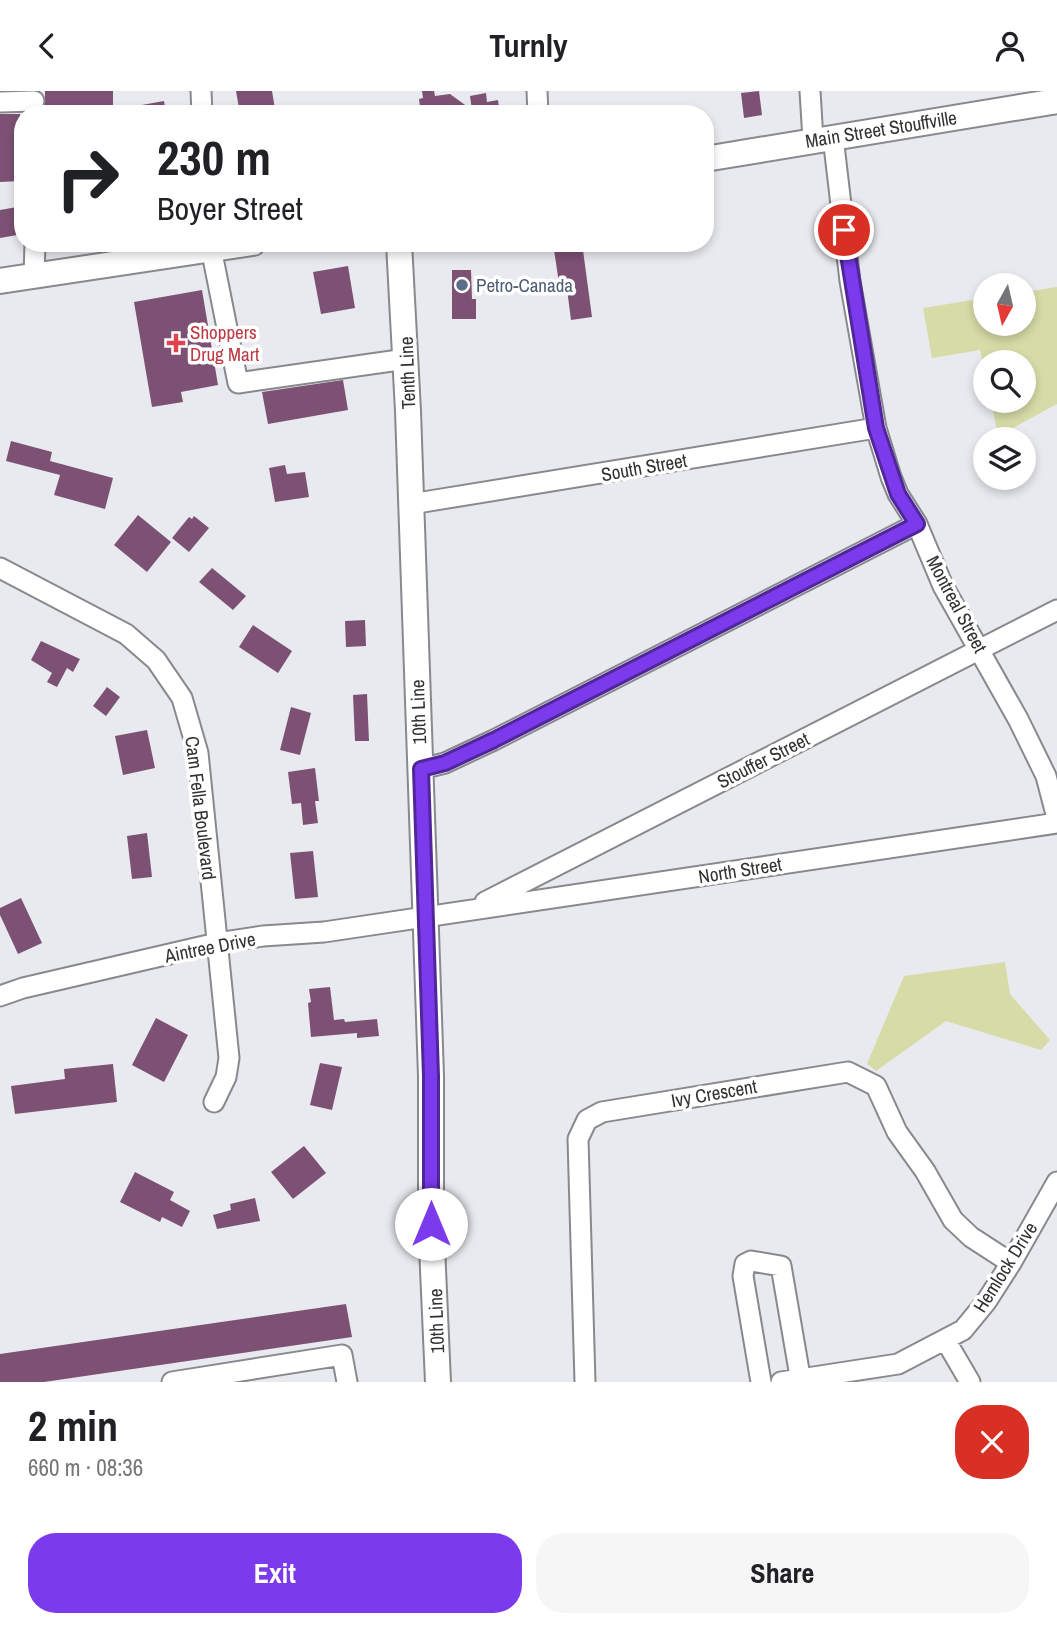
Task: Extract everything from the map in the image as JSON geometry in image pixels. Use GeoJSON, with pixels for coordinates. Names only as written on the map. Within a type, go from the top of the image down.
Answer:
{"type":"FeatureCollection","features":[{"type":"Feature","properties":{"kind":"main road","name":"Main Street Stouffville"},"geometry":{"type":"LineString","coordinates":[[714,157],[1057,101]]}},
{"type":"Feature","properties":{"kind":"main road"},"geometry":{"type":"LineString","coordinates":[[0,281],[182,252]]}},
{"type":"Feature","properties":{"kind":"main road","name":"Tenth Line"},"geometry":{"type":"LineString","coordinates":[[400,252],[411,504]]}},
{"type":"Feature","properties":{"kind":"main road","name":"10th Line"},"geometry":{"type":"LineString","coordinates":[[411,504],[431,1076],[431,1224],[438,1382]]}},
{"type":"Feature","properties":{"kind":"street","name":"Montreal Street"},"geometry":{"type":"LineString","coordinates":[[810,91],[823,139],[876,428],[898,494],[917,524],[943,586],[980,649],[1046,776],[1057,820]]}},
{"type":"Feature","properties":{"kind":"street"},"geometry":{"type":"LineString","coordinates":[[0,101],[34,102]]}},
{"type":"Feature","properties":{"kind":"street"},"geometry":{"type":"LineString","coordinates":[[34,277],[35,252]]}},
{"type":"Feature","properties":{"kind":"street"},"geometry":{"type":"LineString","coordinates":[[212,252],[238,383],[406,359]]}},
{"type":"Feature","properties":{"kind":"street","name":"South Street"},"geometry":{"type":"LineString","coordinates":[[411,504],[876,428]]}},
{"type":"Feature","properties":{"kind":"street"},"geometry":{"type":"LineString","coordinates":[[421,769],[445,763],[494,740],[917,524]]}},
{"type":"Feature","properties":{"kind":"street","name":"Cam Fella Boulevard"},"geometry":{"type":"LineString","coordinates":[[0,568],[135,641],[156,660],[182,698],[198,753],[229,1058],[226,1077],[214,1102]]}},
{"type":"Feature","properties":{"kind":"street","name":"Stouffer Street"},"geometry":{"type":"LineString","coordinates":[[468,911],[1057,610]]}},
{"type":"Feature","properties":{"kind":"street","name":"North Street"},"geometry":{"type":"LineString","coordinates":[[424,917],[1057,820]]}},
{"type":"Feature","properties":{"kind":"street","name":"Aintree Drive"},"geometry":{"type":"LineString","coordinates":[[0,996],[23,988],[217,943],[262,936],[324,932],[424,917]]}},
{"type":"Feature","properties":{"kind":"street","name":"Ivy Crescent"},"geometry":{"type":"LineString","coordinates":[[585,1382],[578,1139],[587,1120],[602,1112],[848,1072],[876,1086],[897,1132],[925,1171],[953,1220],[971,1237],[987,1245],[1010,1263]]}},
{"type":"Feature","properties":{"kind":"street","name":"Hemlock Drive"},"geometry":{"type":"LineString","coordinates":[[781,1382],[898,1364],[964,1330],[986,1302],[1057,1182]]}},
{"type":"Feature","properties":{"kind":"street"},"geometry":{"type":"LineString","coordinates":[[761,1382],[743,1276],[745,1264],[751,1261],[780,1266],[801,1380]]}},
{"type":"Feature","properties":{"kind":"street"},"geometry":{"type":"LineString","coordinates":[[946,1341],[970,1382]]}},
{"type":"Feature","properties":{"kind":"street"},"geometry":{"type":"LineString","coordinates":[[172,1382],[342,1355],[347,1382]]}},
{"type":"Feature","properties":{"kind":"green space"},"geometry":{"type":"Polygon","coordinates":[[[1057,287],[1057,404],[1015,427],[996,427],[993,413],[1036,413],[1036,350],[973,350],[932,358],[923,308],[973,300],[973,336],[1036,336],[1036,290],[1057,287]]]}},
{"type":"Feature","properties":{"kind":"green space"},"geometry":{"type":"Polygon","coordinates":[[[1005,962],[1010,994],[1050,1040],[1041,1050],[946,1021],[876,1071],[867,1064],[904,976],[1005,962]]]}},
{"type":"Feature","properties":{"kind":"building"},"geometry":{"type":"Polygon","coordinates":[[[45,91],[113,91],[113,105],[45,105],[45,91]]]}},
{"type":"Feature","properties":{"kind":"building"},"geometry":{"type":"Polygon","coordinates":[[[236,91],[272,91],[274,105],[238,105],[236,91]]]}},
{"type":"Feature","properties":{"kind":"building"},"geometry":{"type":"Polygon","coordinates":[[[422,91],[434,91],[435,96],[450,94],[465,105],[420,105],[419,99],[423,98],[422,91]]]}},
{"type":"Feature","properties":{"kind":"building"},"geometry":{"type":"Polygon","coordinates":[[[759,91],[762,115],[744,118],[741,93],[759,91]]]}},
{"type":"Feature","properties":{"kind":"building"},"geometry":{"type":"Polygon","coordinates":[[[486,93],[487,102],[498,100],[499,105],[471,105],[470,96],[486,93]]]}},
{"type":"Feature","properties":{"kind":"building"},"geometry":{"type":"Polygon","coordinates":[[[164,101],[165,105],[142,105],[164,101]]]}},
{"type":"Feature","properties":{"kind":"building"},"geometry":{"type":"Polygon","coordinates":[[[0,114],[14,114],[14,181],[0,182],[0,114]]]}},
{"type":"Feature","properties":{"kind":"building"},"geometry":{"type":"Polygon","coordinates":[[[14,208],[14,236],[0,238],[0,210],[14,208]]]}},
{"type":"Feature","properties":{"kind":"building"},"geometry":{"type":"Polygon","coordinates":[[[554,252],[583,252],[592,317],[571,320],[567,289],[560,290],[554,252]]]}},
{"type":"Feature","properties":{"kind":"building"},"geometry":{"type":"Polygon","coordinates":[[[348,266],[355,308],[321,314],[313,272],[348,266]]]}},
{"type":"Feature","properties":{"kind":"building","name":"Petro-Canada"},"geometry":{"type":"Polygon","coordinates":[[[452,270],[471,270],[476,319],[452,319],[452,270]]]}},
{"type":"Feature","properties":{"kind":"building","name":"Shoppers Drug Mart"},"geometry":{"type":"Polygon","coordinates":[[[202,290],[218,385],[181,392],[183,402],[152,407],[134,302],[202,290]]]}},
{"type":"Feature","properties":{"kind":"building"},"geometry":{"type":"Polygon","coordinates":[[[343,380],[348,410],[268,424],[262,392],[343,380]]]}},
{"type":"Feature","properties":{"kind":"building"},"geometry":{"type":"Polygon","coordinates":[[[11,441],[52,452],[50,461],[113,478],[105,509],[54,495],[60,475],[6,461],[11,441]]]}},
{"type":"Feature","properties":{"kind":"building"},"geometry":{"type":"Polygon","coordinates":[[[285,465],[287,474],[305,472],[309,497],[275,502],[269,468],[285,465]]]}},
{"type":"Feature","properties":{"kind":"building"},"geometry":{"type":"Polygon","coordinates":[[[138,515],[171,542],[147,572],[114,545],[138,515]]]}},
{"type":"Feature","properties":{"kind":"building"},"geometry":{"type":"Polygon","coordinates":[[[194,516],[209,528],[189,552],[172,538],[189,517],[192,519],[194,516]]]}},
{"type":"Feature","properties":{"kind":"building"},"geometry":{"type":"Polygon","coordinates":[[[212,568],[246,596],[233,610],[199,582],[212,568]]]}},
{"type":"Feature","properties":{"kind":"building"},"geometry":{"type":"Polygon","coordinates":[[[365,620],[366,646],[346,647],[345,621],[365,620]]]}},
{"type":"Feature","properties":{"kind":"building"},"geometry":{"type":"Polygon","coordinates":[[[253,625],[292,651],[278,673],[239,647],[253,625]]]}},
{"type":"Feature","properties":{"kind":"building"},"geometry":{"type":"Polygon","coordinates":[[[41,641],[80,659],[73,672],[67,668],[57,687],[47,682],[52,673],[31,660],[41,641]]]}},
{"type":"Feature","properties":{"kind":"building"},"geometry":{"type":"Polygon","coordinates":[[[107,687],[120,697],[106,716],[93,706],[107,687]]]}},
{"type":"Feature","properties":{"kind":"building"},"geometry":{"type":"Polygon","coordinates":[[[367,694],[369,741],[355,741],[353,695],[367,694]]]}},
{"type":"Feature","properties":{"kind":"building"},"geometry":{"type":"Polygon","coordinates":[[[291,707],[311,713],[300,755],[280,750],[291,707]]]}},
{"type":"Feature","properties":{"kind":"building"},"geometry":{"type":"Polygon","coordinates":[[[147,730],[155,768],[123,775],[115,736],[147,730]]]}},
{"type":"Feature","properties":{"kind":"building"},"geometry":{"type":"Polygon","coordinates":[[[315,768],[319,801],[315,801],[318,823],[303,825],[301,803],[292,804],[288,772],[315,768]]]}},
{"type":"Feature","properties":{"kind":"building"},"geometry":{"type":"Polygon","coordinates":[[[147,833],[152,877],[132,879],[127,836],[147,833]]]}},
{"type":"Feature","properties":{"kind":"building"},"geometry":{"type":"Polygon","coordinates":[[[313,851],[318,897],[295,899],[290,853],[313,851]]]}},
{"type":"Feature","properties":{"kind":"building"},"geometry":{"type":"Polygon","coordinates":[[[21,898],[42,943],[18,954],[0,915],[0,908],[21,898]]]}},
{"type":"Feature","properties":{"kind":"building"},"geometry":{"type":"Polygon","coordinates":[[[330,987],[334,1020],[344,1019],[345,1022],[377,1019],[379,1036],[357,1038],[357,1033],[311,1037],[309,989],[330,987]]]}},
{"type":"Feature","properties":{"kind":"building"},"geometry":{"type":"Polygon","coordinates":[[[156,1018],[188,1035],[164,1082],[132,1065],[156,1018]]]}},
{"type":"Feature","properties":{"kind":"building"},"geometry":{"type":"Polygon","coordinates":[[[320,1063],[342,1067],[332,1110],[310,1105],[320,1063]]]}},
{"type":"Feature","properties":{"kind":"building"},"geometry":{"type":"Polygon","coordinates":[[[113,1064],[117,1102],[15,1114],[11,1086],[65,1079],[64,1069],[113,1064]]]}},
{"type":"Feature","properties":{"kind":"building"},"geometry":{"type":"Polygon","coordinates":[[[304,1146],[326,1173],[293,1199],[271,1172],[304,1146]]]}},
{"type":"Feature","properties":{"kind":"building"},"geometry":{"type":"Polygon","coordinates":[[[135,1172],[174,1192],[170,1200],[190,1211],[182,1227],[162,1217],[160,1222],[120,1202],[135,1172]]]}},
{"type":"Feature","properties":{"kind":"building"},"geometry":{"type":"Polygon","coordinates":[[[255,1198],[260,1221],[217,1229],[213,1215],[231,1210],[230,1204],[255,1198]]]}},
{"type":"Feature","properties":{"kind":"building"},"geometry":{"type":"Polygon","coordinates":[[[346,1304],[352,1337],[44,1382],[0,1382],[0,1354],[346,1304]]]}},
{"type":"Feature","properties":{"kind":"place","name":"Petro-Canada"},"geometry":{"type":"Point","coordinates":[462,285]}},
{"type":"Feature","properties":{"kind":"place","name":"Shoppers Drug Mart"},"geometry":{"type":"Point","coordinates":[176,343]}},
{"type":"Feature","properties":{"kind":"route"},"geometry":{"type":"LineString","coordinates":[[431,1224],[431,1076],[421,769],[445,763],[588,694],[917,524],[898,494],[876,428],[864,346],[850,281],[844,230]]}}]}
